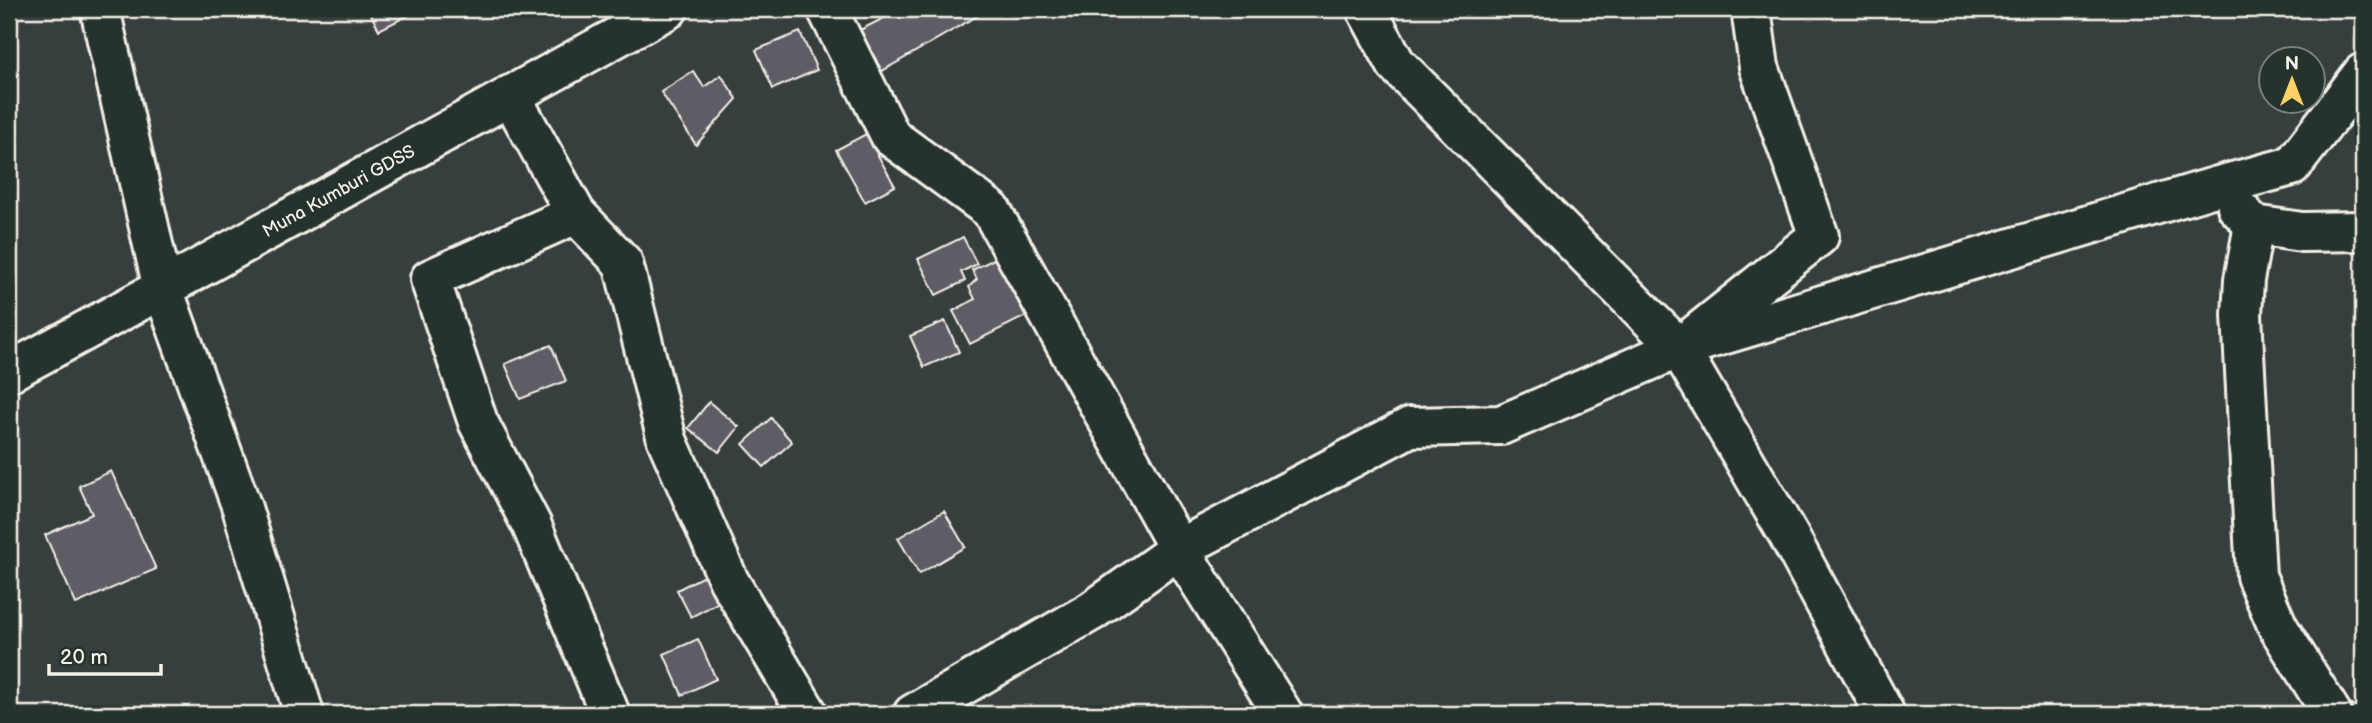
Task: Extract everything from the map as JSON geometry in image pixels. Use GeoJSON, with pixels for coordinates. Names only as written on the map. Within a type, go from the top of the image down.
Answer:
{"type":"FeatureCollection","features":[{"type":"Feature","properties":{"kind":"main road"},"geometry":{"type":"LineString","coordinates":[[100,9],[163,289],[242,508],[304,714]]}},
{"type":"Feature","properties":{"kind":"main road","name":"Muna Kumburi GDSS"},"geometry":{"type":"LineString","coordinates":[[9,372],[668,9]]}},
{"type":"Feature","properties":{"kind":"main road"},"geometry":{"type":"LineString","coordinates":[[827,9],[891,137],[991,211],[1179,549],[1283,714]]}},
{"type":"Feature","properties":{"kind":"main road"},"geometry":{"type":"LineString","coordinates":[[1366,9],[1396,64],[1679,348],[1788,536],[1885,714]]}},
{"type":"Feature","properties":{"kind":"main road"},"geometry":{"type":"LineString","coordinates":[[1679,348],[1819,236],[1759,67],[1751,9]]}},
{"type":"Feature","properties":{"kind":"main road"},"geometry":{"type":"LineString","coordinates":[[913,714],[1092,611],[1179,549],[1410,427],[1501,425],[1679,348],[2292,166],[2363,73]]}},
{"type":"Feature","properties":{"kind":"main road"},"geometry":{"type":"LineString","coordinates":[[510,95],[576,214],[623,263],[667,440],[729,581],[808,714]]}},
{"type":"Feature","properties":{"kind":"main road"},"geometry":{"type":"LineString","coordinates":[[2218,186],[2254,225],[2302,232],[2363,231]]}},
{"type":"Feature","properties":{"kind":"main road"},"geometry":{"type":"LineString","coordinates":[[576,214],[430,279],[478,422],[532,526],[610,714]]}},
{"type":"Feature","properties":{"kind":"main road"},"geometry":{"type":"LineString","coordinates":[[2254,225],[2242,316],[2256,576],[2278,627],[2332,714]]}},
{"type":"Feature","properties":{"kind":"building"},"geometry":{"type":"Polygon","coordinates":[[[368,9],[421,9],[379,30],[368,9]]]}},
{"type":"Feature","properties":{"kind":"building"},"geometry":{"type":"Polygon","coordinates":[[[902,9],[989,9],[882,71],[860,30],[902,9]]]}},
{"type":"Feature","properties":{"kind":"building"},"geometry":{"type":"Polygon","coordinates":[[[800,32],[817,70],[773,89],[756,50],[800,32]]]}},
{"type":"Feature","properties":{"kind":"building"},"geometry":{"type":"Polygon","coordinates":[[[693,71],[704,87],[721,75],[737,99],[696,145],[661,92],[693,71]]]}},
{"type":"Feature","properties":{"kind":"building"},"geometry":{"type":"Polygon","coordinates":[[[866,134],[895,186],[865,202],[836,150],[866,134]]]}},
{"type":"Feature","properties":{"kind":"building"},"geometry":{"type":"Polygon","coordinates":[[[963,237],[977,264],[961,272],[965,281],[936,295],[918,259],[963,237]]]}},
{"type":"Feature","properties":{"kind":"building"},"geometry":{"type":"Polygon","coordinates":[[[996,258],[1026,316],[970,344],[953,311],[975,299],[969,287],[977,279],[972,270],[996,258]]]}},
{"type":"Feature","properties":{"kind":"building"},"geometry":{"type":"Polygon","coordinates":[[[945,321],[959,352],[924,367],[910,336],[945,321]]]}},
{"type":"Feature","properties":{"kind":"building"},"geometry":{"type":"Polygon","coordinates":[[[551,345],[566,381],[520,399],[505,364],[551,345]]]}},
{"type":"Feature","properties":{"kind":"building"},"geometry":{"type":"Polygon","coordinates":[[[709,402],[739,427],[719,452],[688,428],[709,402]]]}},
{"type":"Feature","properties":{"kind":"building"},"geometry":{"type":"Polygon","coordinates":[[[771,418],[792,442],[764,467],[743,444],[771,418]]]}},
{"type":"Feature","properties":{"kind":"building"},"geometry":{"type":"Polygon","coordinates":[[[111,471],[156,569],[76,604],[45,535],[92,514],[79,486],[111,471]]]}},
{"type":"Feature","properties":{"kind":"building"},"geometry":{"type":"Polygon","coordinates":[[[944,511],[965,547],[919,574],[898,538],[944,511]]]}},
{"type":"Feature","properties":{"kind":"building"},"geometry":{"type":"Polygon","coordinates":[[[711,572],[725,599],[691,617],[677,590],[711,572]]]}},
{"type":"Feature","properties":{"kind":"building"},"geometry":{"type":"Polygon","coordinates":[[[698,639],[716,679],[682,695],[664,654],[698,639]]]}}]}
